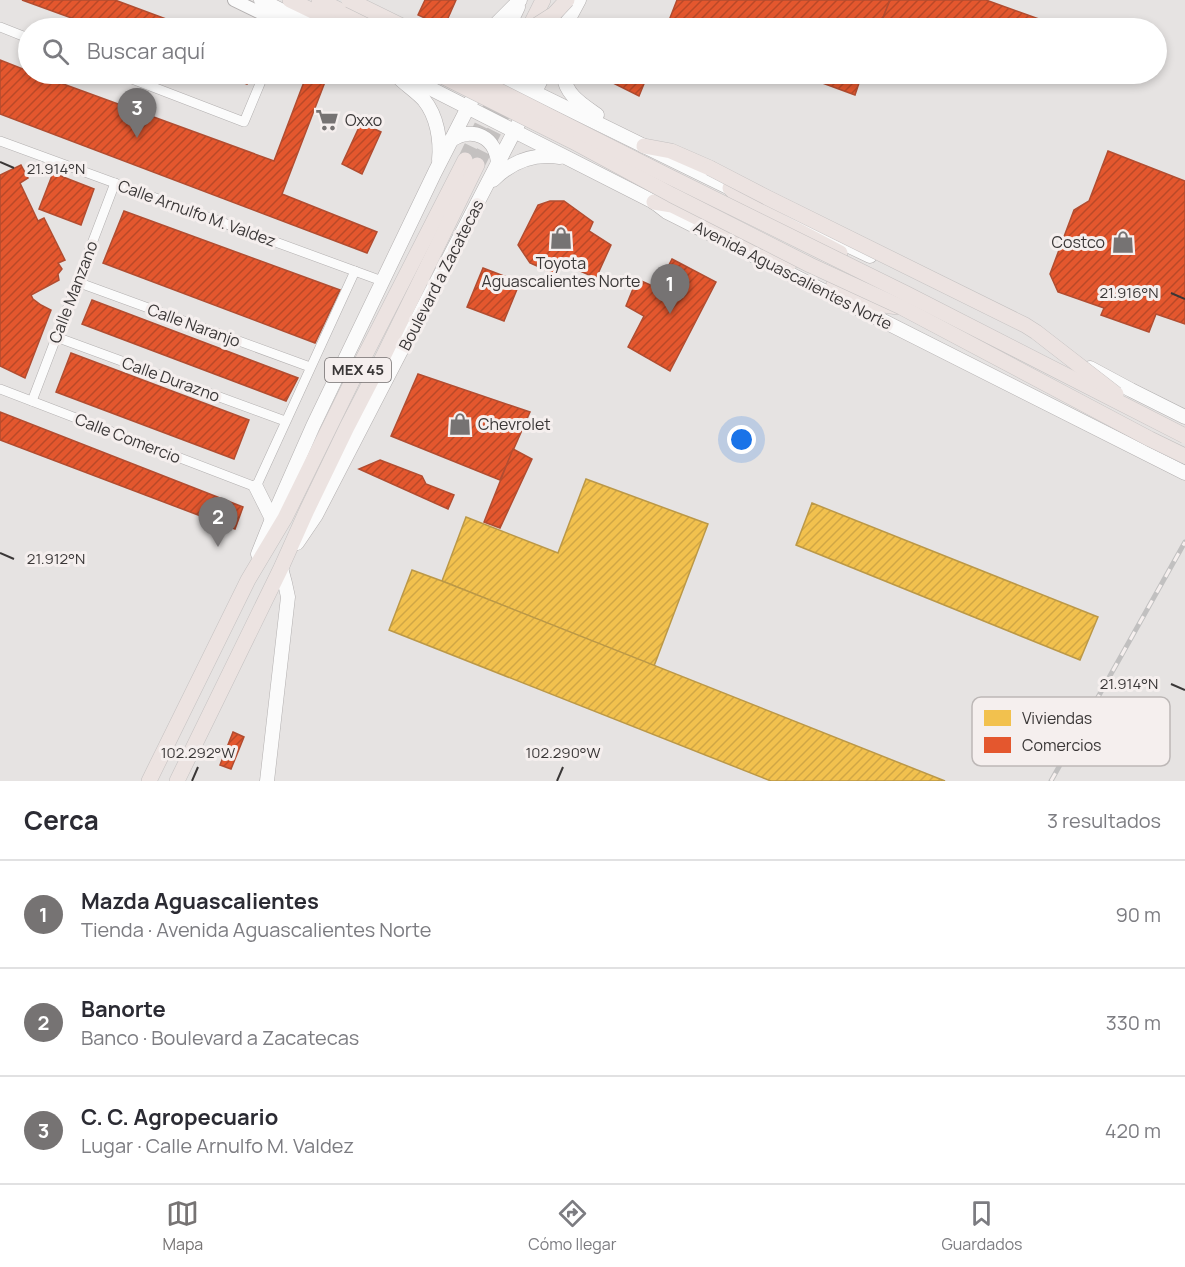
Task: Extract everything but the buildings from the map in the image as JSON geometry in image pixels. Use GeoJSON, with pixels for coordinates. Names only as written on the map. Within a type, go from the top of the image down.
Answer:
{"type":"FeatureCollection","features":[{"type":"Feature","properties":{"kind":"main road"},"geometry":{"type":"LineString","coordinates":[[261,0],[296,18]]}},
{"type":"Feature","properties":{"kind":"main road"},"geometry":{"type":"LineString","coordinates":[[290,0],[327,18]]}},
{"type":"Feature","properties":{"kind":"main road"},"geometry":{"type":"LineString","coordinates":[[319,0],[356,18]]}},
{"type":"Feature","properties":{"kind":"main road"},"geometry":{"type":"LineString","coordinates":[[502,18],[521,0]]}},
{"type":"Feature","properties":{"kind":"main road"},"geometry":{"type":"LineString","coordinates":[[513,18],[521,0]]}},
{"type":"Feature","properties":{"kind":"main road"},"geometry":{"type":"LineString","coordinates":[[535,18],[543,0]]}},
{"type":"Feature","properties":{"kind":"main road"},"geometry":{"type":"LineString","coordinates":[[550,18],[559,0]]}},
{"type":"Feature","properties":{"kind":"main road"},"geometry":{"type":"LineString","coordinates":[[547,18],[579,0]]}},
{"type":"Feature","properties":{"kind":"main road"},"geometry":{"type":"LineString","coordinates":[[352,2],[385,18]]}},
{"type":"Feature","properties":{"kind":"main road"},"geometry":{"type":"LineString","coordinates":[[405,84],[423,99],[429,109],[439,142],[438,165]]}},
{"type":"Feature","properties":{"kind":"main road","name":"Avenida Aguascalientes Norte"},"geometry":{"type":"LineString","coordinates":[[422,84],[654,201],[667,212],[1185,473]]}},
{"type":"Feature","properties":{"kind":"main road","name":"Avenida Aguascalientes Norte"},"geometry":{"type":"LineString","coordinates":[[458,84],[810,265],[904,301],[1185,435]]}},
{"type":"Feature","properties":{"kind":"main road","name":"Boulevard a Zacatecas"},"geometry":{"type":"LineString","coordinates":[[248,580],[306,442],[438,165],[480,84]]}},
{"type":"Feature","properties":{"kind":"main road","name":"Avenida Aguascalientes Norte"},"geometry":{"type":"LineString","coordinates":[[486,84],[666,175],[904,301],[1150,439],[1185,456]]}},
{"type":"Feature","properties":{"kind":"main road"},"geometry":{"type":"LineString","coordinates":[[518,84],[986,312],[1183,418]]}},
{"type":"Feature","properties":{"kind":"main road","name":"Boulevard a Zacatecas"},"geometry":{"type":"LineString","coordinates":[[281,568],[316,515],[539,84]]}},
{"type":"Feature","properties":{"kind":"main road"},"geometry":{"type":"LineString","coordinates":[[567,84],[570,93],[580,103],[607,122],[614,130]]}},
{"type":"Feature","properties":{"kind":"main road"},"geometry":{"type":"LineString","coordinates":[[553,151],[545,145],[540,136],[542,121],[548,113],[558,109],[573,111]]}},
{"type":"Feature","properties":{"kind":"main road"},"geometry":{"type":"LineString","coordinates":[[450,141],[462,135],[475,134],[488,140],[496,151],[498,165]]}},
{"type":"Feature","properties":{"kind":"main road"},"geometry":{"type":"LineString","coordinates":[[644,146],[671,151],[710,168],[1025,325],[1139,413]]}},
{"type":"Feature","properties":{"kind":"main road"},"geometry":{"type":"LineString","coordinates":[[483,194],[488,185],[502,171],[519,161],[548,156],[572,161]]}},
{"type":"Feature","properties":{"kind":"main road","name":"Boulevard a Zacatecas"},"geometry":{"type":"LineString","coordinates":[[149,781],[248,580],[285,518],[360,365],[471,162],[378,368],[346,427],[281,568],[177,781]]}},
{"type":"Feature","properties":{"kind":"main road"},"geometry":{"type":"LineString","coordinates":[[730,188],[742,201],[875,271],[904,301]]}},
{"type":"Feature","properties":{"kind":"main road"},"geometry":{"type":"LineString","coordinates":[[654,201],[672,206],[877,304],[904,301]]}},
{"type":"Feature","properties":{"kind":"main road"},"geometry":{"type":"LineString","coordinates":[[1139,450],[1158,454],[1170,452],[1185,435]]}},
{"type":"Feature","properties":{"kind":"main road"},"geometry":{"type":"LineString","coordinates":[[256,487],[272,519]]}},
{"type":"Feature","properties":{"kind":"main road"},"geometry":{"type":"LineString","coordinates":[[267,781],[288,597],[281,568]]}},
{"type":"Feature","properties":{"kind":"street"},"geometry":{"type":"LineString","coordinates":[[234,0],[267,18]]}},
{"type":"Feature","properties":{"kind":"street"},"geometry":{"type":"LineString","coordinates":[[0,27],[18,34]]}},
{"type":"Feature","properties":{"kind":"street"},"geometry":{"type":"LineString","coordinates":[[145,84],[244,122],[260,84]]}},
{"type":"Feature","properties":{"kind":"street","name":"Calle Arnulfo M. Valdez"},"geometry":{"type":"LineString","coordinates":[[0,141],[382,281]]}},
{"type":"Feature","properties":{"kind":"street","name":"Calle Manzano"},"geometry":{"type":"LineString","coordinates":[[32,401],[115,183]]}},
{"type":"Feature","properties":{"kind":"street"},"geometry":{"type":"LineString","coordinates":[[256,487],[310,367],[358,272]]}},
{"type":"Feature","properties":{"kind":"street","name":"Calle Naranjo"},"geometry":{"type":"LineString","coordinates":[[77,282],[310,367]]}},
{"type":"Feature","properties":{"kind":"street","name":"Calle Durazno"},"geometry":{"type":"LineString","coordinates":[[56,337],[285,421]]}},
{"type":"Feature","properties":{"kind":"street","name":"Calle Comercio"},"geometry":{"type":"LineString","coordinates":[[0,389],[256,487]]}},
{"type":"Feature","properties":{"kind":"tunnel"},"geometry":{"type":"LineString","coordinates":[[477,165],[518,84]]}},
{"type":"Feature","properties":{"kind":"tunnel"},"geometry":{"type":"LineString","coordinates":[[465,160],[499,90]]}},
{"type":"Feature","properties":{"kind":"railway"},"geometry":{"type":"LineString","coordinates":[[1098,697],[1185,542]]}},
{"type":"Feature","properties":{"kind":"railway"},"geometry":{"type":"LineString","coordinates":[[1051,781],[1059,766]]}},
{"type":"Feature","properties":{"kind":"place","name":"Oxxo"},"geometry":{"type":"Point","coordinates":[327,120]}},
{"type":"Feature","properties":{"kind":"place","name":"C. C. Agropecuario"},"geometry":{"type":"Point","coordinates":[137,138]}},
{"type":"Feature","properties":{"kind":"place","name":"Toyota Aguascalientes Norte"},"geometry":{"type":"Point","coordinates":[561,238]}},
{"type":"Feature","properties":{"kind":"place","name":"Costco"},"geometry":{"type":"Point","coordinates":[1123,242]}},
{"type":"Feature","properties":{"kind":"place","name":"Mazda Aguascalientes"},"geometry":{"type":"Point","coordinates":[670,314]}},
{"type":"Feature","properties":{"kind":"place","name":"Chevrolet"},"geometry":{"type":"Point","coordinates":[460,424]}},
{"type":"Feature","properties":{"kind":"place","name":"Banorte"},"geometry":{"type":"Point","coordinates":[218,547]}}]}
